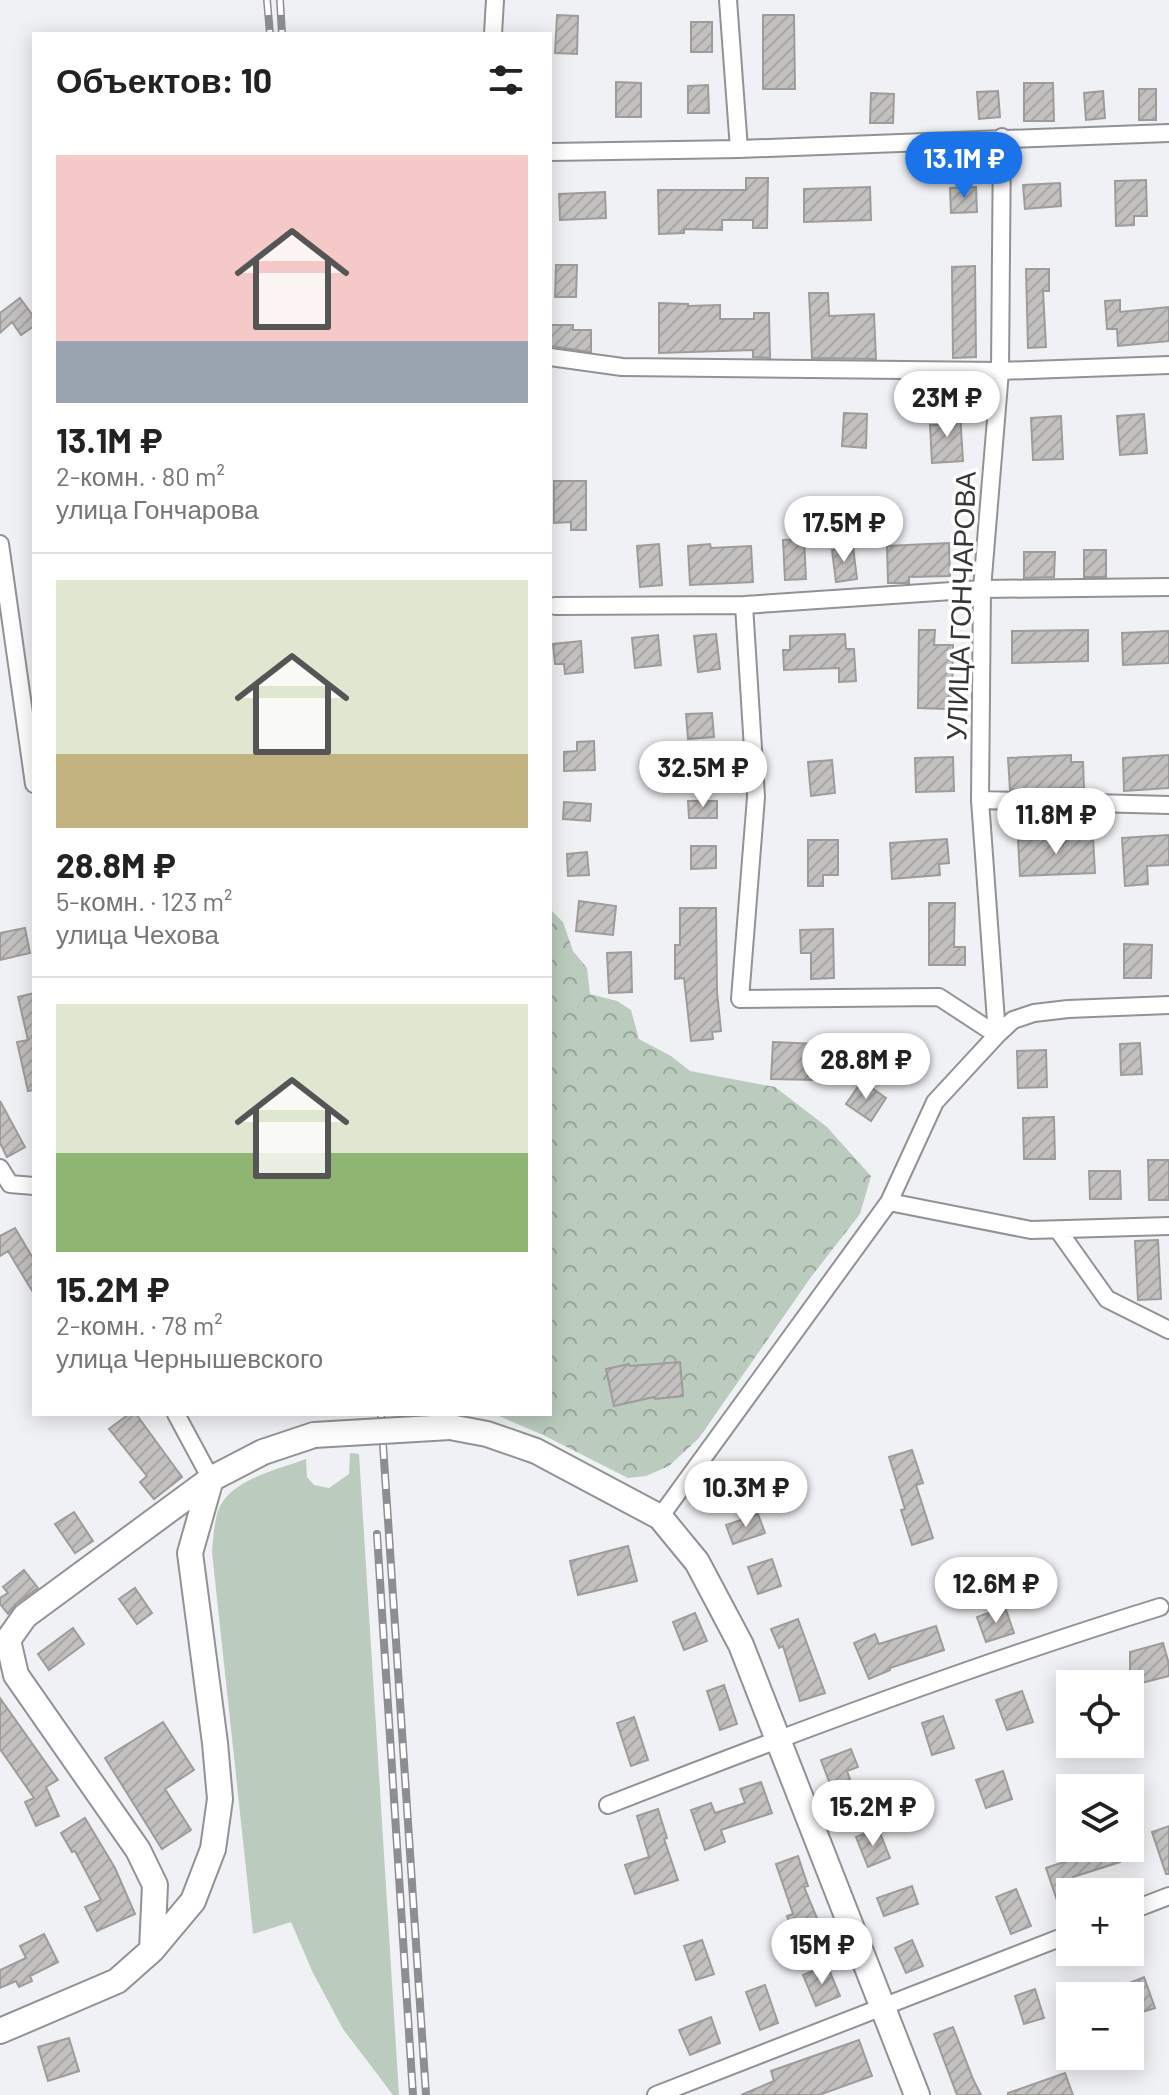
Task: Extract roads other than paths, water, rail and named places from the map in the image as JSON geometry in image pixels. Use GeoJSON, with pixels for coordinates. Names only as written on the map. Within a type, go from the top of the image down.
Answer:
{"type":"FeatureCollection","features":[{"type":"Feature","properties":{"kind":"street"},"geometry":{"type":"LineString","coordinates":[[493,32],[495,0]]}},
{"type":"Feature","properties":{"kind":"street"},"geometry":{"type":"LineString","coordinates":[[728,0],[739,149]]}},
{"type":"Feature","properties":{"kind":"street"},"geometry":{"type":"LineString","coordinates":[[552,152],[739,149],[1169,133]]}},
{"type":"Feature","properties":{"kind":"street","name":"УЛИЦА ГОНЧАРОВА"},"geometry":{"type":"LineString","coordinates":[[997,1035],[980,800],[982,589],[1000,371],[1002,137]]}},
{"type":"Feature","properties":{"kind":"street"},"geometry":{"type":"LineString","coordinates":[[552,357],[622,367],[1000,371],[1169,365]]}},
{"type":"Feature","properties":{"kind":"street"},"geometry":{"type":"LineString","coordinates":[[0,544],[32,770]]}},
{"type":"Feature","properties":{"kind":"street"},"geometry":{"type":"LineString","coordinates":[[552,605],[744,605],[982,589],[1169,587]]}},
{"type":"Feature","properties":{"kind":"street"},"geometry":{"type":"LineString","coordinates":[[744,605],[756,797],[740,999],[939,997],[997,1035]]}},
{"type":"Feature","properties":{"kind":"street"},"geometry":{"type":"LineString","coordinates":[[980,800],[1169,805]]}},
{"type":"Feature","properties":{"kind":"street"},"geometry":{"type":"LineString","coordinates":[[660,1517],[889,1202],[935,1102],[997,1035],[1013,1020],[1034,1013],[1169,1005]]}},
{"type":"Feature","properties":{"kind":"street"},"geometry":{"type":"LineString","coordinates":[[0,1168],[10,1184],[32,1186]]}},
{"type":"Feature","properties":{"kind":"street"},"geometry":{"type":"LineString","coordinates":[[889,1202],[1031,1230],[1169,1226]]}},
{"type":"Feature","properties":{"kind":"street"},"geometry":{"type":"LineString","coordinates":[[1058,1230],[1107,1299],[1169,1330]]}},
{"type":"Feature","properties":{"kind":"street"},"geometry":{"type":"LineString","coordinates":[[3,2026],[117,1981],[152,1950],[193,1901],[213,1849],[220,1799],[190,1553],[211,1479],[177,1416]]}},
{"type":"Feature","properties":{"kind":"street"},"geometry":{"type":"LineString","coordinates":[[152,1950],[155,1885],[138,1850],[16,1675],[4,1641],[25,1616],[211,1479],[263,1452],[314,1435],[450,1427],[487,1434],[536,1451],[660,1517],[707,1579],[741,1645],[917,2095]]}},
{"type":"Feature","properties":{"kind":"street"},"geometry":{"type":"LineString","coordinates":[[608,1805],[778,1739],[1040,1644],[1160,1607]]}},
{"type":"Feature","properties":{"kind":"street"},"geometry":{"type":"LineString","coordinates":[[1144,1906],[1169,1896]]}},
{"type":"Feature","properties":{"kind":"street"},"geometry":{"type":"LineString","coordinates":[[656,2095],[1056,1939]]}},
{"type":"Feature","properties":{"kind":"railway"},"geometry":{"type":"LineString","coordinates":[[267,0],[270,32]]}},
{"type":"Feature","properties":{"kind":"railway"},"geometry":{"type":"LineString","coordinates":[[280,0],[282,32]]}},
{"type":"Feature","properties":{"kind":"railway"},"geometry":{"type":"LineString","coordinates":[[381,1416],[426,2095]]}},
{"type":"Feature","properties":{"kind":"railway"},"geometry":{"type":"LineString","coordinates":[[377,1534],[413,2095]]}}]}
